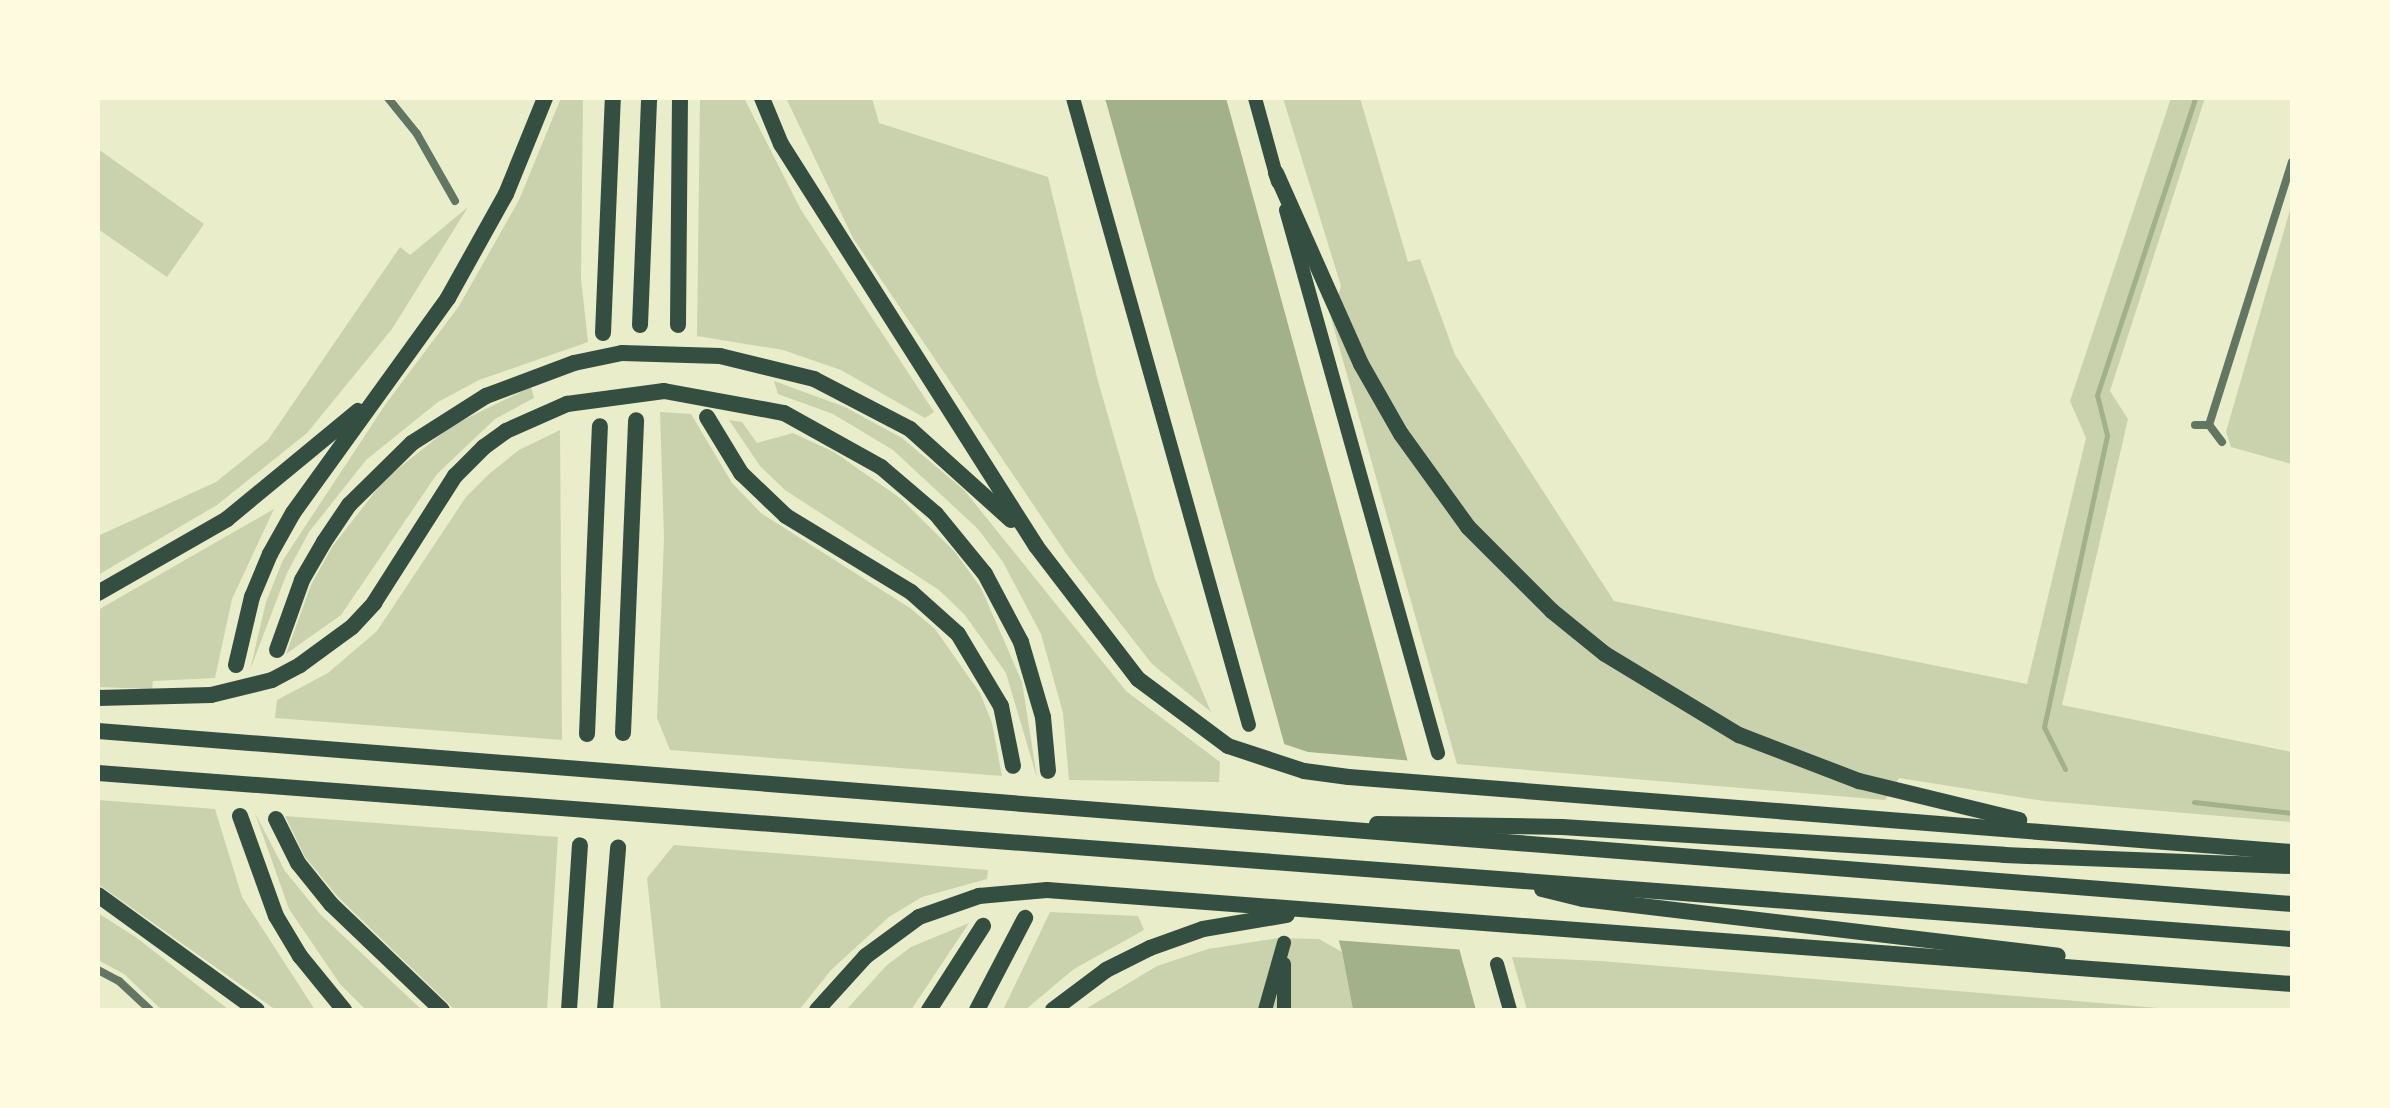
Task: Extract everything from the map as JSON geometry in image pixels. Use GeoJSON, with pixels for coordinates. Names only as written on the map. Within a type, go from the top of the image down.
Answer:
{"type":"FeatureCollection","features":[{"type":"Feature","properties":{"kind":"highway"},"geometry":{"type":"LineString","coordinates":[[236,665],[252,597],[270,554],[476,250],[545,98]]}},
{"type":"Feature","properties":{"kind":"highway"},"geometry":{"type":"LineString","coordinates":[[603,333],[613,98]]}},
{"type":"Feature","properties":{"kind":"highway"},"geometry":{"type":"LineString","coordinates":[[640,325],[649,98]]}},
{"type":"Feature","properties":{"kind":"highway"},"geometry":{"type":"LineString","coordinates":[[678,325],[680,98]]}},
{"type":"Feature","properties":{"kind":"highway"},"geometry":{"type":"LineString","coordinates":[[762,98],[781,144],[1036,546],[1138,679],[1199,729],[1255,757],[1349,777],[2292,852]]}},
{"type":"Feature","properties":{"kind":"highway"},"geometry":{"type":"LineString","coordinates":[[1073,98],[1249,725]]}},
{"type":"Feature","properties":{"kind":"highway"},"geometry":{"type":"LineString","coordinates":[[1255,98],[1438,753]]}},
{"type":"Feature","properties":{"kind":"highway"},"geometry":{"type":"LineString","coordinates":[[1276,173],[1361,364],[1409,446],[1468,527],[1552,611],[1605,654],[1739,735],[1807,764],[2067,832]]}},
{"type":"Feature","properties":{"kind":"highway"},"geometry":{"type":"LineString","coordinates":[[277,650],[302,580],[324,542],[379,472],[448,417],[527,379],[622,353],[671,351],[768,365],[826,384],[910,429],[972,481],[1036,546]]}},
{"type":"Feature","properties":{"kind":"highway"},"geometry":{"type":"LineString","coordinates":[[98,698],[151,699],[242,689],[272,680],[327,648],[374,603],[455,476],[484,447],[537,415],[599,396],[664,391],[784,413],[853,449],[899,481],[936,514],[985,574],[1034,679],[1048,771]]}},
{"type":"Feature","properties":{"kind":"highway"},"geometry":{"type":"LineString","coordinates":[[98,593],[227,519],[375,398]]}},
{"type":"Feature","properties":{"kind":"highway"},"geometry":{"type":"LineString","coordinates":[[707,417],[741,473],[786,516],[911,592],[958,634],[1001,706],[1013,766]]}},
{"type":"Feature","properties":{"kind":"highway"},"geometry":{"type":"LineString","coordinates":[[623,733],[636,420]]}},
{"type":"Feature","properties":{"kind":"highway"},"geometry":{"type":"LineString","coordinates":[[587,734],[600,426]]}},
{"type":"Feature","properties":{"kind":"highway"},"geometry":{"type":"LineString","coordinates":[[98,731],[2292,904]]}},
{"type":"Feature","properties":{"kind":"highway"},"geometry":{"type":"LineString","coordinates":[[98,773],[1505,880],[1984,944],[2155,972]]}},
{"type":"Feature","properties":{"kind":"highway"},"geometry":{"type":"LineString","coordinates":[[240,816],[276,916],[300,956],[344,1010]]}},
{"type":"Feature","properties":{"kind":"highway"},"geometry":{"type":"LineString","coordinates":[[276,819],[298,863],[331,904],[442,1010]]}},
{"type":"Feature","properties":{"kind":"highway"},"geometry":{"type":"LineString","coordinates":[[1311,825],[1562,827],[2004,855],[2292,866]]}},
{"type":"Feature","properties":{"kind":"highway"},"geometry":{"type":"LineString","coordinates":[[569,1010],[580,845]]}},
{"type":"Feature","properties":{"kind":"highway"},"geometry":{"type":"LineString","coordinates":[[605,1010],[618,848]]}},
{"type":"Feature","properties":{"kind":"highway"},"geometry":{"type":"LineString","coordinates":[[817,1010],[894,933],[919,917],[979,896],[1047,890],[2292,984]]}},
{"type":"Feature","properties":{"kind":"highway"},"geometry":{"type":"LineString","coordinates":[[1580,891],[2292,939]]}},
{"type":"Feature","properties":{"kind":"highway"},"geometry":{"type":"LineString","coordinates":[[98,895],[257,1010]]}},
{"type":"Feature","properties":{"kind":"highway"},"geometry":{"type":"LineString","coordinates":[[1053,1010],[1126,958],[1233,923],[1344,912]]}},
{"type":"Feature","properties":{"kind":"highway"},"geometry":{"type":"LineString","coordinates":[[977,1010],[1025,918]]}},
{"type":"Feature","properties":{"kind":"highway"},"geometry":{"type":"LineString","coordinates":[[929,1010],[983,926]]}},
{"type":"Feature","properties":{"kind":"highway"},"geometry":{"type":"LineString","coordinates":[[1265,1010],[1284,943],[1284,1010]]}},
{"type":"Feature","properties":{"kind":"highway"},"geometry":{"type":"LineString","coordinates":[[1497,964],[1510,1010]]}},
{"type":"Feature","properties":{"kind":"highway"},"geometry":{"type":"LineString","coordinates":[[224,984],[250,1010]]}},
{"type":"Feature","properties":{"kind":"street"},"geometry":{"type":"LineString","coordinates":[[388,98],[417,134],[455,201]]}},
{"type":"Feature","properties":{"kind":"street"},"geometry":{"type":"LineString","coordinates":[[2209,425],[2292,162]]}},
{"type":"Feature","properties":{"kind":"street"},"geometry":{"type":"LineString","coordinates":[[2195,425],[2209,425]]}},
{"type":"Feature","properties":{"kind":"street"},"geometry":{"type":"LineString","coordinates":[[2209,425],[2222,442]]}},
{"type":"Feature","properties":{"kind":"street"},"geometry":{"type":"LineString","coordinates":[[98,970],[119,981],[150,1010]]}},
{"type":"Feature","properties":{"kind":"shaded area"},"geometry":{"type":"Polygon","coordinates":[[[561,98],[583,98],[581,279],[588,342],[479,380],[438,402],[366,460],[309,532],[287,573],[250,670],[266,602],[283,560],[385,405],[459,306],[519,200],[561,98]]]}},
{"type":"Feature","properties":{"kind":"shaded area"},"geometry":{"type":"Polygon","coordinates":[[[700,98],[744,98],[801,210],[934,412],[925,418],[841,370],[783,350],[697,336],[700,98]]]}},
{"type":"Feature","properties":{"kind":"shaded area"},"geometry":{"type":"Polygon","coordinates":[[[786,98],[872,98],[879,123],[1048,177],[1098,381],[1155,579],[1211,712],[1152,664],[1070,559],[853,238],[786,98]]]}},
{"type":"Feature","properties":{"kind":"shaded area"},"geometry":{"type":"Polygon","coordinates":[[[1105,98],[1226,98],[1476,1010],[1353,1010],[1342,952],[1105,98]]]}},
{"type":"Feature","properties":{"kind":"shaded area"},"geometry":{"type":"Polygon","coordinates":[[[1283,98],[1360,98],[1408,262],[1420,259],[1455,355],[1614,601],[2027,684],[2086,438],[2070,401],[2171,98],[2205,98],[2110,391],[2128,419],[2062,705],[2292,752],[2292,822],[2044,801],[1899,778],[1885,800],[1457,764],[1331,318],[1341,286],[1283,98]]]}},
{"type":"Feature","properties":{"kind":"shaded area"},"geometry":{"type":"Polygon","coordinates":[[[98,149],[204,224],[167,277],[98,229],[98,149]]]}},
{"type":"Feature","properties":{"kind":"shaded area"},"geometry":{"type":"Polygon","coordinates":[[[2292,203],[2292,464],[2231,447],[2226,432],[2292,203]]]}},
{"type":"Feature","properties":{"kind":"shaded area"},"geometry":{"type":"Polygon","coordinates":[[[468,207],[392,329],[307,433],[217,505],[98,575],[98,536],[216,482],[268,440],[400,247],[410,255],[468,207]]]}},
{"type":"Feature","properties":{"kind":"shaded area"},"geometry":{"type":"Polygon","coordinates":[[[774,381],[845,407],[902,438],[964,490],[1126,691],[1220,762],[1219,782],[1069,780],[1063,713],[1041,634],[1003,562],[978,529],[893,450],[833,414],[778,394],[774,381]]]}},
{"type":"Feature","properties":{"kind":"shaded area"},"geometry":{"type":"Polygon","coordinates":[[[531,387],[534,398],[495,419],[437,474],[341,615],[286,654],[311,585],[332,547],[385,479],[453,425],[531,387]]]}},
{"type":"Feature","properties":{"kind":"shaded area"},"geometry":{"type":"Polygon","coordinates":[[[660,412],[691,414],[732,483],[761,513],[910,608],[935,629],[980,693],[992,723],[1002,776],[670,750],[657,718],[664,538],[660,412]]]}},
{"type":"Feature","properties":{"kind":"shaded area"},"geometry":{"type":"Polygon","coordinates":[[[729,420],[742,422],[757,443],[793,433],[834,452],[900,498],[955,552],[981,588],[1022,682],[1037,778],[1006,673],[965,615],[939,590],[785,490],[760,466],[729,420]]]}},
{"type":"Feature","properties":{"kind":"shaded area"},"geometry":{"type":"Polygon","coordinates":[[[560,430],[562,740],[275,718],[277,700],[328,673],[377,631],[466,497],[519,450],[560,430]]]}},
{"type":"Feature","properties":{"kind":"shaded area"},"geometry":{"type":"Polygon","coordinates":[[[274,509],[232,599],[215,678],[153,681],[152,689],[98,687],[98,610],[274,509]]]}},
{"type":"Feature","properties":{"kind":"shaded area"},"geometry":{"type":"Polygon","coordinates":[[[98,800],[215,809],[242,897],[315,1010],[276,1010],[98,884],[98,800]]]}},
{"type":"Feature","properties":{"kind":"shaded area"},"geometry":{"type":"Polygon","coordinates":[[[255,813],[285,871],[320,914],[422,1010],[366,1010],[340,984],[289,909],[255,813]]]}},
{"type":"Feature","properties":{"kind":"shaded area"},"geometry":{"type":"Polygon","coordinates":[[[285,816],[558,837],[547,1010],[455,1010],[338,897],[305,857],[285,816]]]}},
{"type":"Feature","properties":{"kind":"shaded area"},"geometry":{"type":"Polygon","coordinates":[[[674,845],[988,870],[987,879],[922,897],[889,917],[831,970],[799,1010],[661,1010],[647,878],[674,845]]]}},
{"type":"Feature","properties":{"kind":"shaded area"},"geometry":{"type":"Polygon","coordinates":[[[1050,912],[1138,916],[1144,930],[1074,969],[1025,1010],[1003,1010],[1050,912]]]}},
{"type":"Feature","properties":{"kind":"shaded area"},"geometry":{"type":"Polygon","coordinates":[[[98,913],[137,938],[229,1010],[162,1010],[124,974],[98,960],[98,913]]]}},
{"type":"Feature","properties":{"kind":"shaded area"},"geometry":{"type":"Polygon","coordinates":[[[969,923],[911,1010],[846,1010],[887,965],[911,947],[969,923]]]}},
{"type":"Feature","properties":{"kind":"shaded area"},"geometry":{"type":"Polygon","coordinates":[[[1278,938],[1319,939],[1342,952],[1353,1010],[1084,1010],[1157,966],[1208,949],[1278,938]]]}},
{"type":"Feature","properties":{"kind":"shaded area"},"geometry":{"type":"Polygon","coordinates":[[[1512,957],[1601,961],[2182,1010],[1527,1010],[1512,957]]]}},
{"type":"Feature","properties":{"kind":"pier"},"geometry":{"type":"Polygon","coordinates":[[[1281,743],[1308,752],[1414,761],[1466,950],[1334,940],[1281,743]]]}},
{"type":"Feature","properties":{"kind":"waterway"},"geometry":{"type":"LineString","coordinates":[[2065,769],[2044,727],[2107,435],[2097,395],[2195,98]]}},
{"type":"Feature","properties":{"kind":"waterway"},"geometry":{"type":"LineString","coordinates":[[2194,802],[2292,813]]}}]}
